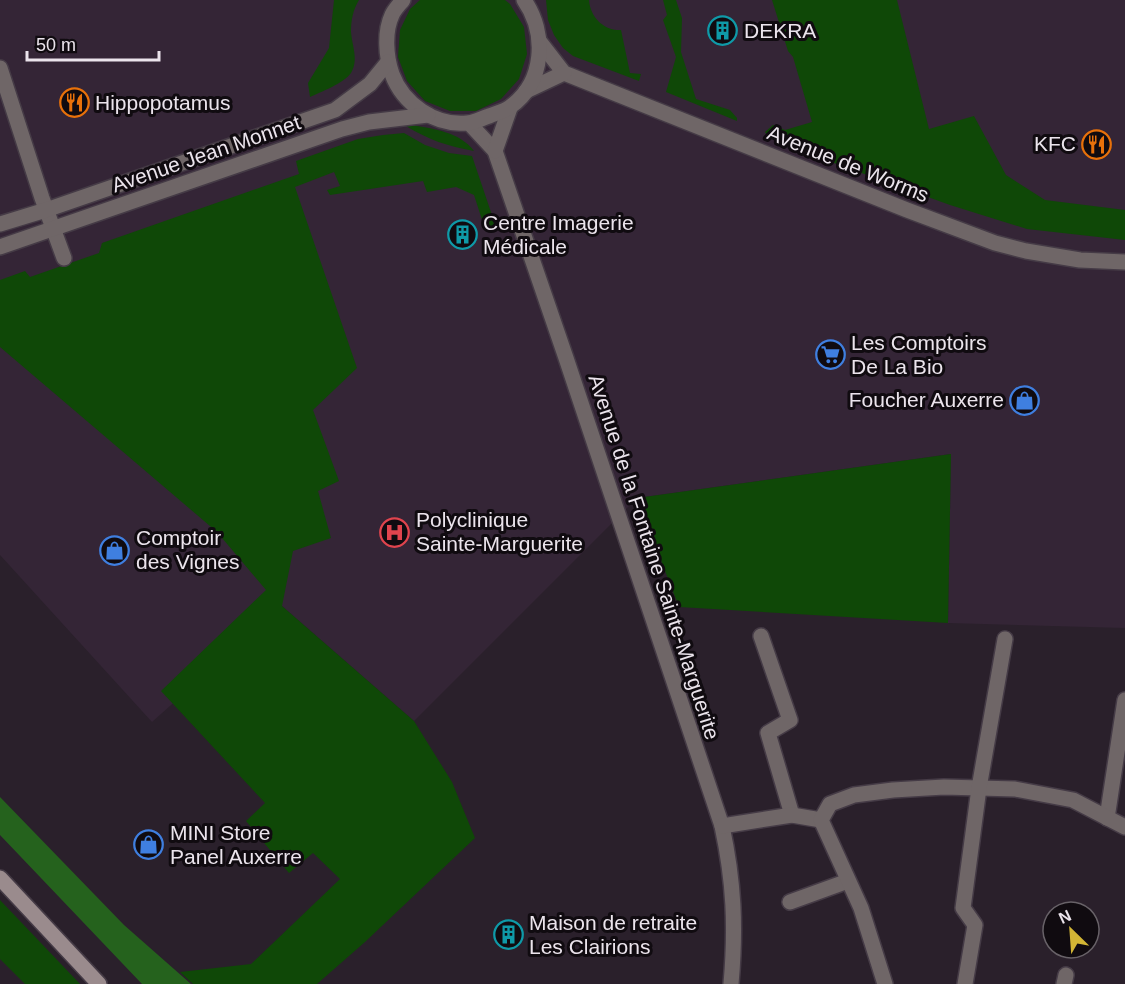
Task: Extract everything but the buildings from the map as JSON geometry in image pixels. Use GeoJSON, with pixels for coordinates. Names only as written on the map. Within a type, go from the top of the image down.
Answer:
{"type":"FeatureCollection","features":[{"type":"Feature","properties":{"kind":"main road"},"geometry":{"type":"LineString","coordinates":[[0,878],[99,984]]}},
{"type":"Feature","properties":{"kind":"street"},"geometry":{"type":"LineString","coordinates":[[388,0],[392,15]]}},
{"type":"Feature","properties":{"kind":"street"},"geometry":{"type":"LineString","coordinates":[[403,0],[392,15],[387,38],[388,62],[396,84],[410,102],[428,115],[448,122],[469,123],[510,108]]}},
{"type":"Feature","properties":{"kind":"street"},"geometry":{"type":"LineString","coordinates":[[495,151],[510,108],[526,91],[537,68],[540,42],[535,21],[525,0]]}},
{"type":"Feature","properties":{"kind":"street"},"geometry":{"type":"LineString","coordinates":[[526,91],[564,73],[540,42]]}},
{"type":"Feature","properties":{"kind":"street","name":"Avenue Jean Monnet"},"geometry":{"type":"LineString","coordinates":[[0,224],[335,110],[370,84],[388,62]]}},
{"type":"Feature","properties":{"kind":"street"},"geometry":{"type":"LineString","coordinates":[[0,68],[64,258]]}},
{"type":"Feature","properties":{"kind":"street","name":"Avenue de Worms"},"geometry":{"type":"LineString","coordinates":[[564,73],[886,202],[995,243],[1080,260],[1125,262]]}},
{"type":"Feature","properties":{"kind":"street","name":"Avenue Jean Monnet"},"geometry":{"type":"LineString","coordinates":[[0,247],[342,129],[369,122],[428,115]]}},
{"type":"Feature","properties":{"kind":"street","name":"Avenue de la Fontaine Sainte-Marguerite"},"geometry":{"type":"LineString","coordinates":[[469,123],[495,151],[722,826],[729,860],[734,906],[731,984]]}},
{"type":"Feature","properties":{"kind":"street"},"geometry":{"type":"LineString","coordinates":[[761,636],[790,720],[768,733],[792,815]]}},
{"type":"Feature","properties":{"kind":"street"},"geometry":{"type":"LineString","coordinates":[[965,984],[975,925],[963,908],[979,788],[1005,639]]}},
{"type":"Feature","properties":{"kind":"street"},"geometry":{"type":"LineString","coordinates":[[1107,818],[1125,700]]}},
{"type":"Feature","properties":{"kind":"street"},"geometry":{"type":"LineString","coordinates":[[821,820],[830,804],[854,795],[944,787],[1015,789],[1073,800],[1125,827]]}},
{"type":"Feature","properties":{"kind":"street"},"geometry":{"type":"LineString","coordinates":[[722,826],[792,815],[821,820]]}},
{"type":"Feature","properties":{"kind":"street"},"geometry":{"type":"LineString","coordinates":[[821,820],[861,908],[885,984]]}},
{"type":"Feature","properties":{"kind":"street"},"geometry":{"type":"LineString","coordinates":[[790,902],[848,881]]}},
{"type":"Feature","properties":{"kind":"shaded area"},"geometry":{"type":"Polygon","coordinates":[[[0,0],[1125,0],[1125,628],[948,623],[951,454],[637,498],[414,721],[282,606],[152,722],[0,555],[0,0]]]}},
{"type":"Feature","properties":{"kind":"green space"},"geometry":{"type":"Polygon","coordinates":[[[334,0],[359,0],[351,23],[355,63],[351,73],[343,80],[310,97],[308,83],[329,48],[334,0]]]}},
{"type":"Feature","properties":{"kind":"green space"},"geometry":{"type":"Polygon","coordinates":[[[420,0],[505,0],[510,4],[524,27],[527,54],[519,79],[501,99],[476,111],[450,111],[425,101],[407,81],[398,57],[400,30],[410,9],[420,0]]]}},
{"type":"Feature","properties":{"kind":"green space"},"geometry":{"type":"Polygon","coordinates":[[[546,0],[589,0],[592,12],[599,22],[609,28],[621,30],[630,73],[641,74],[639,81],[573,56],[563,48],[548,20],[546,0]]]}},
{"type":"Feature","properties":{"kind":"green space"},"geometry":{"type":"Polygon","coordinates":[[[663,0],[676,0],[682,18],[681,52],[696,99],[730,110],[737,121],[666,92],[676,57],[663,20],[667,15],[663,0]]]}},
{"type":"Feature","properties":{"kind":"green space"},"geometry":{"type":"Polygon","coordinates":[[[772,0],[897,0],[929,129],[974,116],[1006,175],[1045,200],[1125,210],[1125,240],[1027,229],[950,205],[834,163],[767,135],[765,132],[773,125],[785,130],[812,122],[793,57],[788,51],[772,0]]]}},
{"type":"Feature","properties":{"kind":"green space"},"geometry":{"type":"Polygon","coordinates":[[[412,125],[454,135],[474,151],[438,142],[406,126],[412,125]]]}},
{"type":"Feature","properties":{"kind":"green space"},"geometry":{"type":"Polygon","coordinates":[[[404,133],[425,145],[449,153],[472,156],[496,227],[485,229],[474,195],[456,187],[427,192],[423,181],[330,195],[327,190],[340,186],[334,172],[295,187],[357,368],[313,410],[339,481],[318,491],[331,538],[293,551],[282,606],[414,721],[452,782],[475,838],[317,984],[193,984],[180,972],[251,964],[340,879],[313,853],[289,873],[246,821],[265,803],[161,691],[266,590],[217,532],[0,347],[0,280],[25,271],[30,277],[99,253],[102,243],[299,174],[296,161],[358,139],[404,133]]]}},
{"type":"Feature","properties":{"kind":"green space"},"geometry":{"type":"Polygon","coordinates":[[[951,454],[948,623],[679,607],[637,498],[951,454]]]}},
{"type":"Feature","properties":{"kind":"green space"},"geometry":{"type":"Polygon","coordinates":[[[0,797],[124,925],[191,984],[142,984],[0,835],[0,797]]]}},
{"type":"Feature","properties":{"kind":"green space"},"geometry":{"type":"Polygon","coordinates":[[[0,900],[80,984],[25,984],[0,959],[0,900]]]}},
{"type":"Feature","properties":{"kind":"place","name":"DEKRA"},"geometry":{"type":"Point","coordinates":[723,31]}},
{"type":"Feature","properties":{"kind":"place","name":"Hippopotamus"},"geometry":{"type":"Point","coordinates":[74,103]}},
{"type":"Feature","properties":{"kind":"place","name":"KFC"},"geometry":{"type":"Point","coordinates":[1097,144]}},
{"type":"Feature","properties":{"kind":"place","name":"Centre Imagerie Médicale"},"geometry":{"type":"Point","coordinates":[462,235]}},
{"type":"Feature","properties":{"kind":"place","name":"Les Comptoirs De La Bio"},"geometry":{"type":"Point","coordinates":[830,355]}},
{"type":"Feature","properties":{"kind":"place","name":"Foucher Auxerre"},"geometry":{"type":"Point","coordinates":[1025,400]}},
{"type":"Feature","properties":{"kind":"place","name":"Polyclinique Sainte-Marguerite"},"geometry":{"type":"Point","coordinates":[395,532]}},
{"type":"Feature","properties":{"kind":"place","name":"Comptoir des Vignes"},"geometry":{"type":"Point","coordinates":[115,550]}},
{"type":"Feature","properties":{"kind":"place","name":"MINI Store Panel Auxerre"},"geometry":{"type":"Point","coordinates":[149,845]}},
{"type":"Feature","properties":{"kind":"place","name":"Maison de retraite Les Clairions"},"geometry":{"type":"Point","coordinates":[508,935]}}]}
